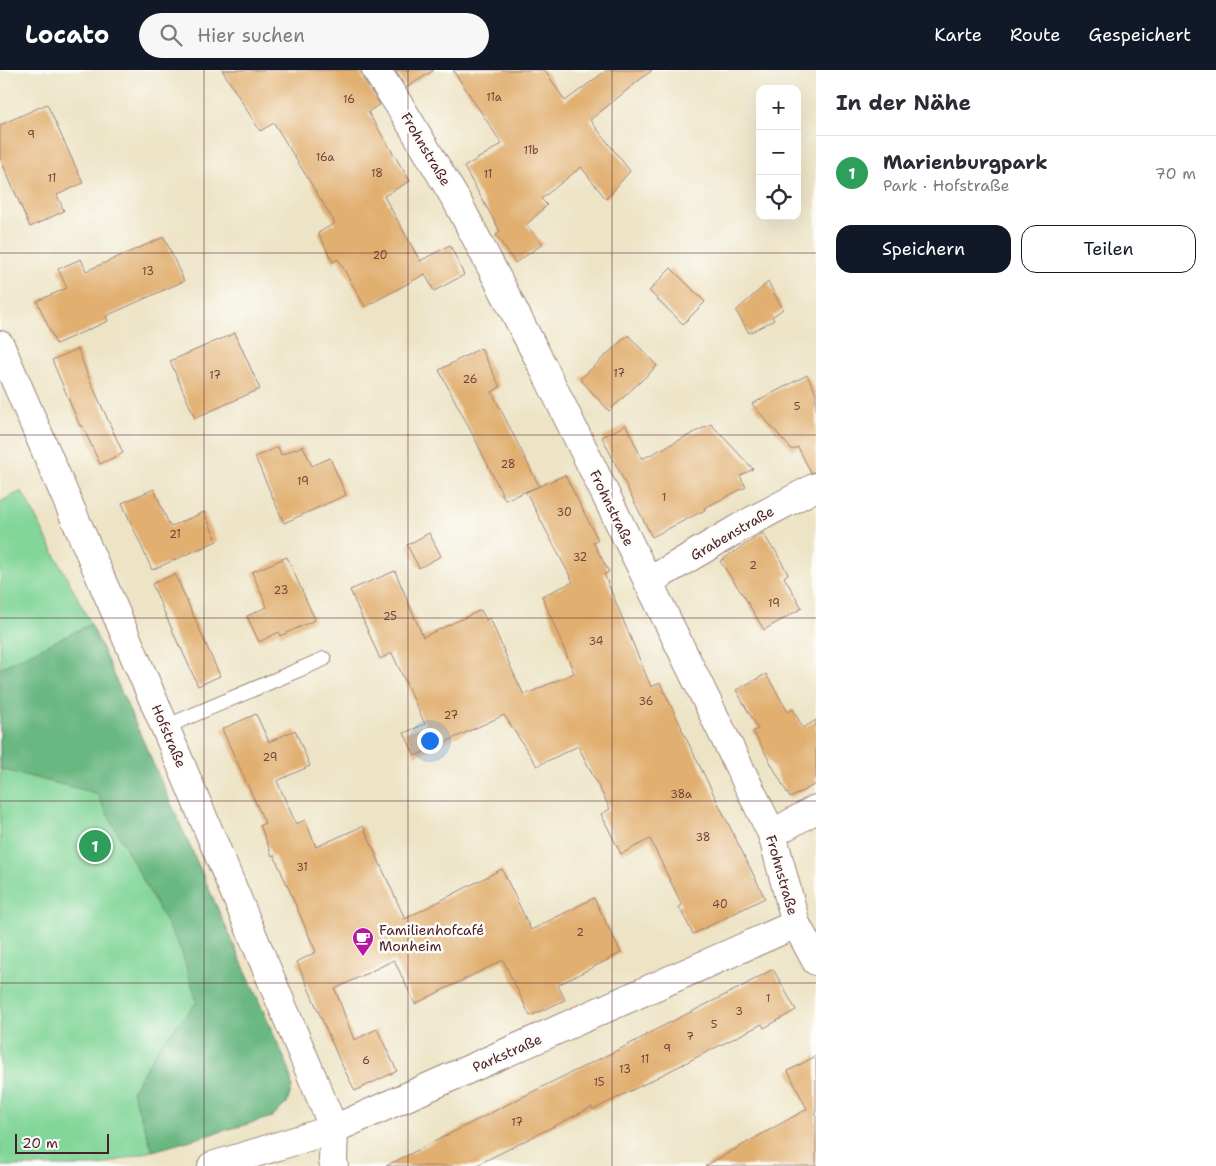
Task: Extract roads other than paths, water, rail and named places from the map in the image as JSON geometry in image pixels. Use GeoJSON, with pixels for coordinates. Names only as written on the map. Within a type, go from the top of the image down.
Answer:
{"type":"FeatureCollection","features":[{"type":"Feature","properties":{"kind":"street","name":"Frohnstraße"},"geometry":{"type":"LineString","coordinates":[[376,70],[458,203],[542,365],[772,834],[796,924],[816,961]]}},
{"type":"Feature","properties":{"kind":"street","name":"Hofstraße"},"geometry":{"type":"LineString","coordinates":[[0,345],[165,727],[334,1129]]}},
{"type":"Feature","properties":{"kind":"street","name":"Grabenstraße"},"geometry":{"type":"LineString","coordinates":[[648,582],[744,525],[816,487]]}},
{"type":"Feature","properties":{"kind":"street"},"geometry":{"type":"LineString","coordinates":[[772,834],[816,809]]}},
{"type":"Feature","properties":{"kind":"street","name":"Parkstraße"},"geometry":{"type":"LineString","coordinates":[[212,1166],[334,1129],[796,924]]}},
{"type":"Feature","properties":{"kind":"street"},"geometry":{"type":"LineString","coordinates":[[334,1129],[334,1166]]}},
{"type":"Feature","properties":{"kind":"lane"},"geometry":{"type":"LineString","coordinates":[[165,727],[324,659]]}},
{"type":"Feature","properties":{"kind":"place","name":"Marienburgpark"},"geometry":{"type":"Point","coordinates":[95,846]}},
{"type":"Feature","properties":{"kind":"place","name":"Familienhofcafé Monheim"},"geometry":{"type":"Point","coordinates":[363,957]}}]}
